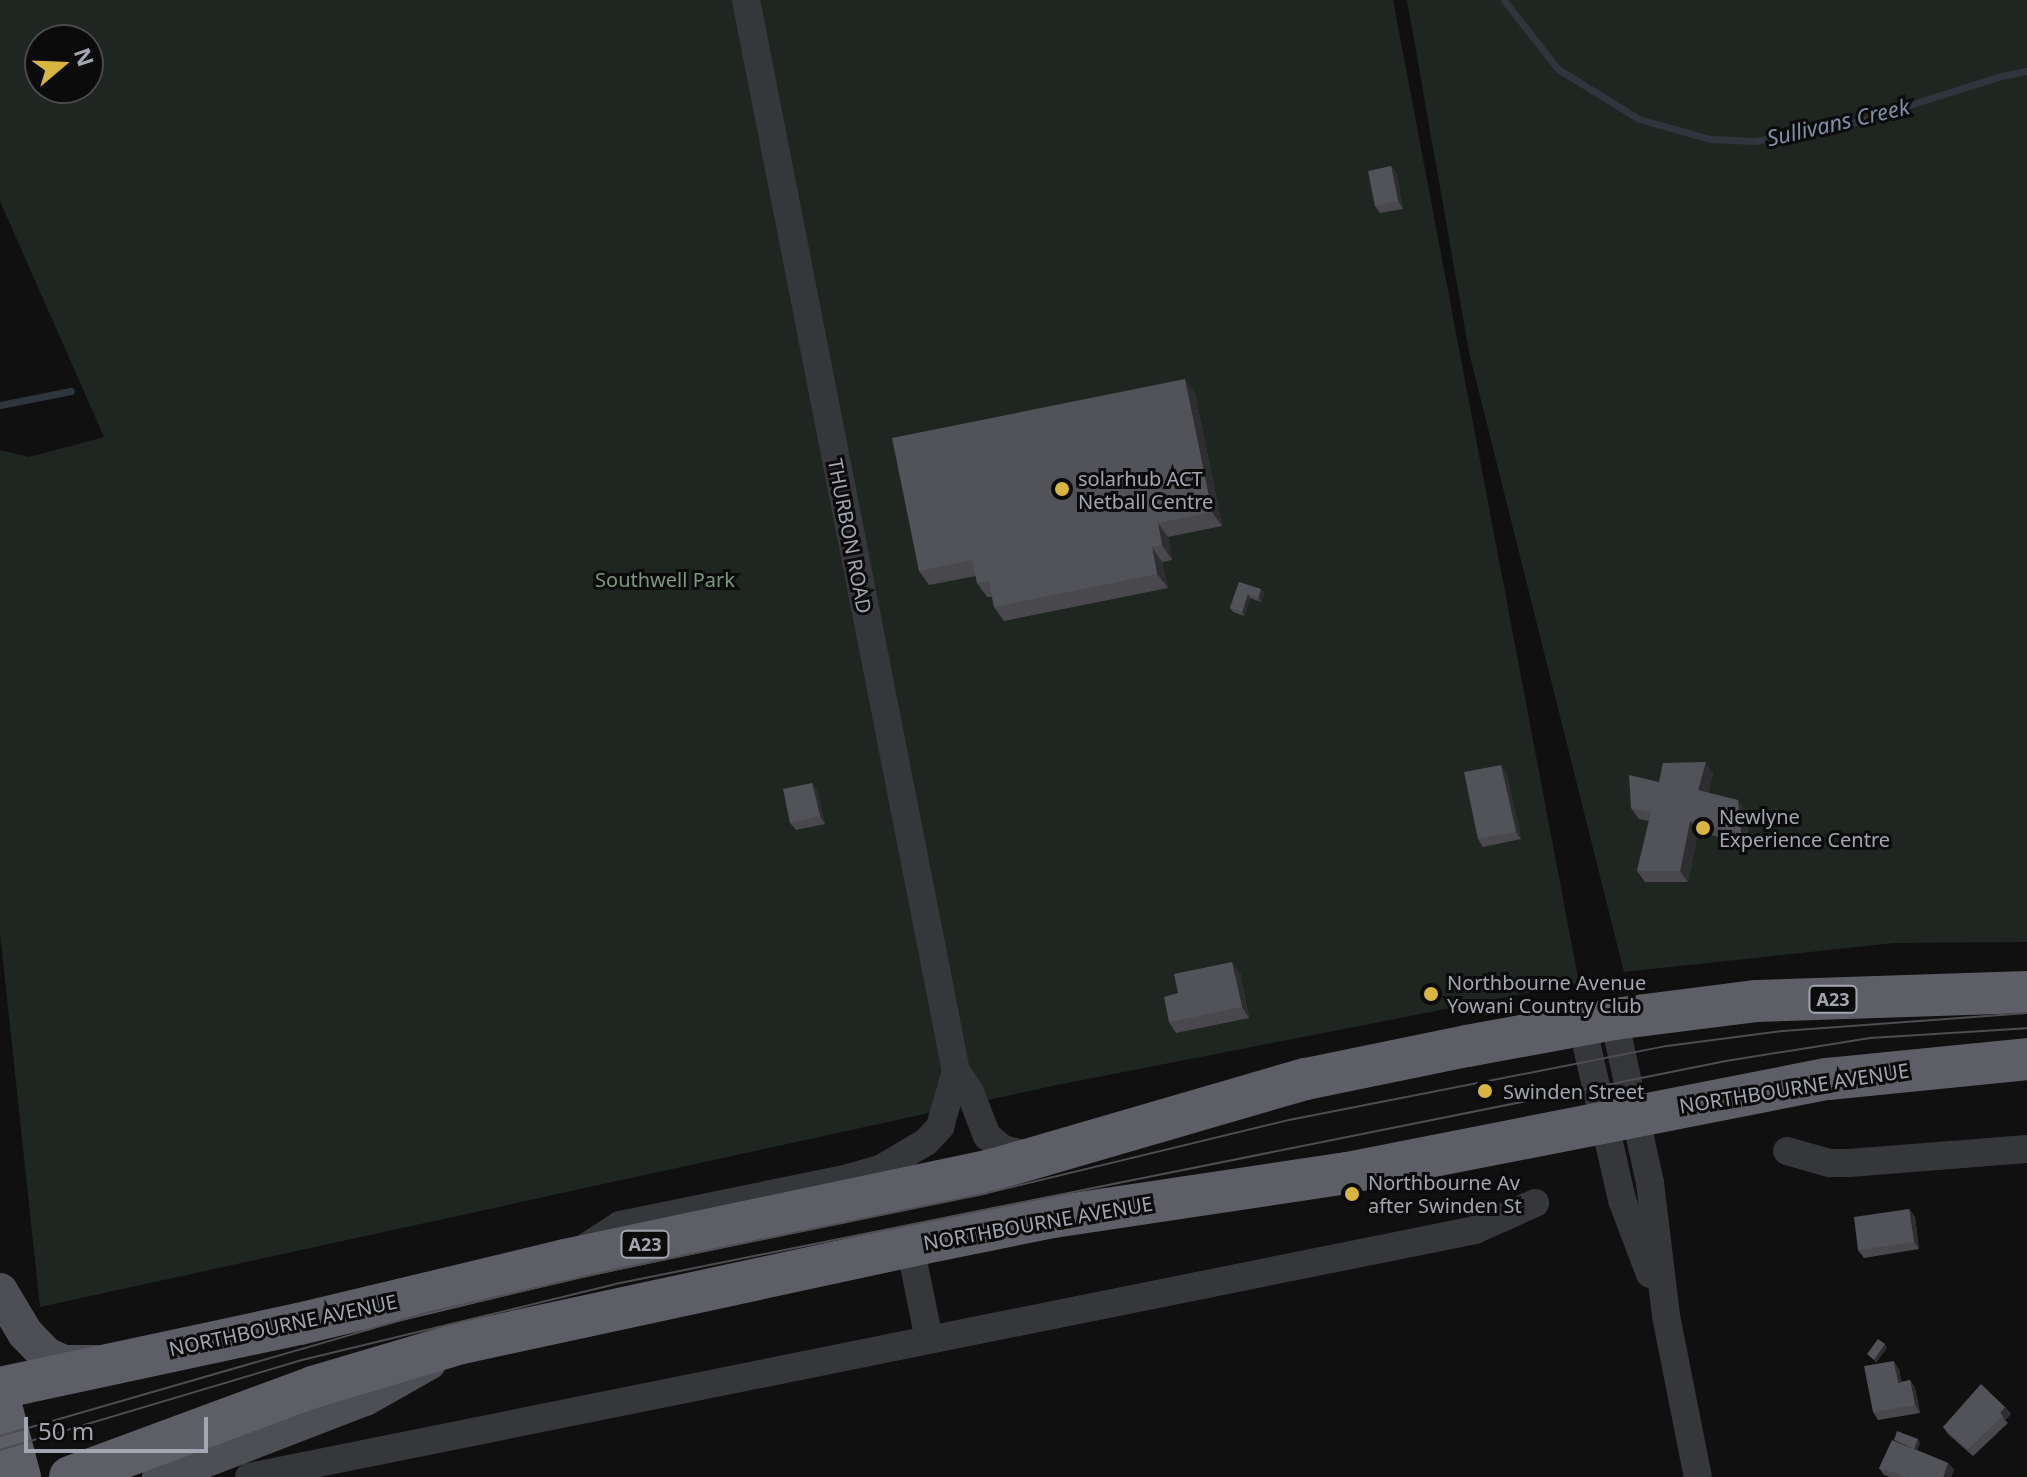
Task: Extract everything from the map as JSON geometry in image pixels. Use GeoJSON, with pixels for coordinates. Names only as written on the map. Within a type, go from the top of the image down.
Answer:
{"type":"FeatureCollection","features":[{"type":"Feature","properties":{"kind":"highway","name":"NORTHBOURNE AVENUE"},"geometry":{"type":"LineString","coordinates":[[0,1388],[299,1324],[565,1260],[919,1187],[1041,1158],[1306,1079],[1598,1022],[1757,1001],[2027,992]]}},
{"type":"Feature","properties":{"kind":"highway","name":"NORTHBOURNE AVENUE"},"geometry":{"type":"LineString","coordinates":[[70,1477],[313,1387],[462,1343],[910,1246],[1053,1217],[1347,1173],[1828,1079],[2027,1059]]}},
{"type":"Feature","properties":{"kind":"highway"},"geometry":{"type":"LineString","coordinates":[[0,1402],[20,1477]]}},
{"type":"Feature","properties":{"kind":"main road"},"geometry":{"type":"LineString","coordinates":[[0,1291],[25,1333],[54,1360],[109,1363]]}},
{"type":"Feature","properties":{"kind":"main road"},"geometry":{"type":"LineString","coordinates":[[160,1477],[365,1398],[462,1343]]}},
{"type":"Feature","properties":{"kind":"street","name":"THURBON ROAD"},"geometry":{"type":"LineString","coordinates":[[746,0],[956,1071],[970,1092],[981,1127],[994,1143],[1011,1152],[1041,1158]]}},
{"type":"Feature","properties":{"kind":"street"},"geometry":{"type":"LineString","coordinates":[[1598,1022],[1620,1118],[1622,1200],[1666,1316],[1698,1477]]}},
{"type":"Feature","properties":{"kind":"street","name":"THURBON ROAD"},"geometry":{"type":"LineString","coordinates":[[916,1148],[943,1123],[949,1086],[956,1071]]}},
{"type":"Feature","properties":{"kind":"street","name":"NORTHBOURNE AVENUE"},"geometry":{"type":"LineString","coordinates":[[565,1260],[620,1225],[866,1174],[916,1148]]}},
{"type":"Feature","properties":{"kind":"street"},"geometry":{"type":"LineString","coordinates":[[1787,1151],[1829,1163],[1849,1163],[2027,1149]]}},
{"type":"Feature","properties":{"kind":"street"},"geometry":{"type":"LineString","coordinates":[[249,1477],[1475,1230],[1535,1203]]}},
{"type":"Feature","properties":{"kind":"street"},"geometry":{"type":"LineString","coordinates":[[910,1246],[929,1339]]}},
{"type":"Feature","properties":{"kind":"green space","name":"Southwell Park"},"geometry":{"type":"Polygon","coordinates":[[[0,0],[1393,0],[1579,983],[1057,1085],[40,1307],[0,933],[0,450],[29,457],[104,437],[0,201],[0,0]]]}},
{"type":"Feature","properties":{"kind":"green space"},"geometry":{"type":"Polygon","coordinates":[[[1407,0],[2027,0],[2027,942],[1894,943],[1624,972],[1469,352],[1407,0]]]}},
{"type":"Feature","properties":{"kind":"building"},"geometry":{"type":"Polygon","coordinates":[[[1391,166],[1398,201],[1375,206],[1368,171],[1391,166]]]}},
{"type":"Feature","properties":{"kind":"building","name":"solarhub ACT Netball Centre"},"geometry":{"type":"Polygon","coordinates":[[[1185,379],[1212,512],[1158,523],[1162,545],[1152,547],[1157,574],[994,607],[989,581],[977,583],[972,560],[919,571],[892,438],[1185,379]]]}},
{"type":"Feature","properties":{"kind":"building"},"geometry":{"type":"Polygon","coordinates":[[[1239,582],[1261,589],[1258,598],[1248,594],[1242,612],[1230,608],[1239,582]]]}},
{"type":"Feature","properties":{"kind":"building","name":"Newlyne Experience Centre"},"geometry":{"type":"Polygon","coordinates":[[[1706,762],[1698,790],[1738,800],[1741,833],[1690,821],[1680,871],[1637,871],[1651,812],[1631,808],[1629,775],[1659,782],[1663,763],[1706,762]]]}},
{"type":"Feature","properties":{"kind":"building"},"geometry":{"type":"Polygon","coordinates":[[[1501,765],[1516,832],[1478,839],[1464,772],[1501,765]]]}},
{"type":"Feature","properties":{"kind":"building"},"geometry":{"type":"Polygon","coordinates":[[[812,783],[820,816],[790,823],[783,789],[812,783]]]}},
{"type":"Feature","properties":{"kind":"building"},"geometry":{"type":"Polygon","coordinates":[[[1232,962],[1242,1007],[1169,1022],[1164,997],[1178,993],[1174,974],[1232,962]]]}},
{"type":"Feature","properties":{"kind":"building"},"geometry":{"type":"Polygon","coordinates":[[[1909,1209],[1914,1242],[1858,1250],[1854,1217],[1909,1209]]]}},
{"type":"Feature","properties":{"kind":"building"},"geometry":{"type":"Polygon","coordinates":[[[1878,1339],[1885,1344],[1874,1360],[1867,1354],[1878,1339]]]}},
{"type":"Feature","properties":{"kind":"building"},"geometry":{"type":"Polygon","coordinates":[[[1894,1361],[1898,1383],[1910,1380],[1915,1405],[1873,1412],[1864,1366],[1894,1361]]]}},
{"type":"Feature","properties":{"kind":"building"},"geometry":{"type":"Polygon","coordinates":[[[1981,1384],[2005,1407],[2000,1413],[2003,1416],[1968,1449],[1943,1427],[1981,1384]]]}},
{"type":"Feature","properties":{"kind":"building"},"geometry":{"type":"Polygon","coordinates":[[[1897,1431],[1918,1439],[1914,1449],[1894,1440],[1897,1431]]]}},
{"type":"Feature","properties":{"kind":"building"},"geometry":{"type":"Polygon","coordinates":[[[1892,1440],[1948,1463],[1943,1477],[1907,1477],[1879,1468],[1892,1440]]]}},
{"type":"Feature","properties":{"kind":"waterway","name":"Sullivans Creek"},"geometry":{"type":"LineString","coordinates":[[1504,0],[1558,69],[1639,119],[1710,139],[1755,141],[1849,124],[2001,76],[2027,71]]}},
{"type":"Feature","properties":{"kind":"waterway","name":"Sullivans Creek"},"geometry":{"type":"LineString","coordinates":[[0,405],[71,391]]}},
{"type":"Feature","properties":{"kind":"tram line"},"geometry":{"type":"LineString","coordinates":[[0,1436],[426,1313],[618,1269],[987,1193],[1289,1120],[1667,1046],[1783,1031],[2027,1013]]}},
{"type":"Feature","properties":{"kind":"tram line"},"geometry":{"type":"LineString","coordinates":[[0,1450],[302,1360],[615,1284],[1726,1061],[1870,1038],[2027,1028]]}},
{"type":"Feature","properties":{"kind":"place","name":"solarhub ACT Netball Centre"},"geometry":{"type":"Point","coordinates":[1062,489]}},
{"type":"Feature","properties":{"kind":"place","name":"Newlyne Experience Centre"},"geometry":{"type":"Point","coordinates":[1703,828]}},
{"type":"Feature","properties":{"kind":"place","name":"Northbourne Avenue Yowani Country Club"},"geometry":{"type":"Point","coordinates":[1431,994]}},
{"type":"Feature","properties":{"kind":"place","name":"Swinden Street"},"geometry":{"type":"Point","coordinates":[1485,1091]}},
{"type":"Feature","properties":{"kind":"place","name":"Northbourne Av after Swinden St"},"geometry":{"type":"Point","coordinates":[1352,1194]}}]}
